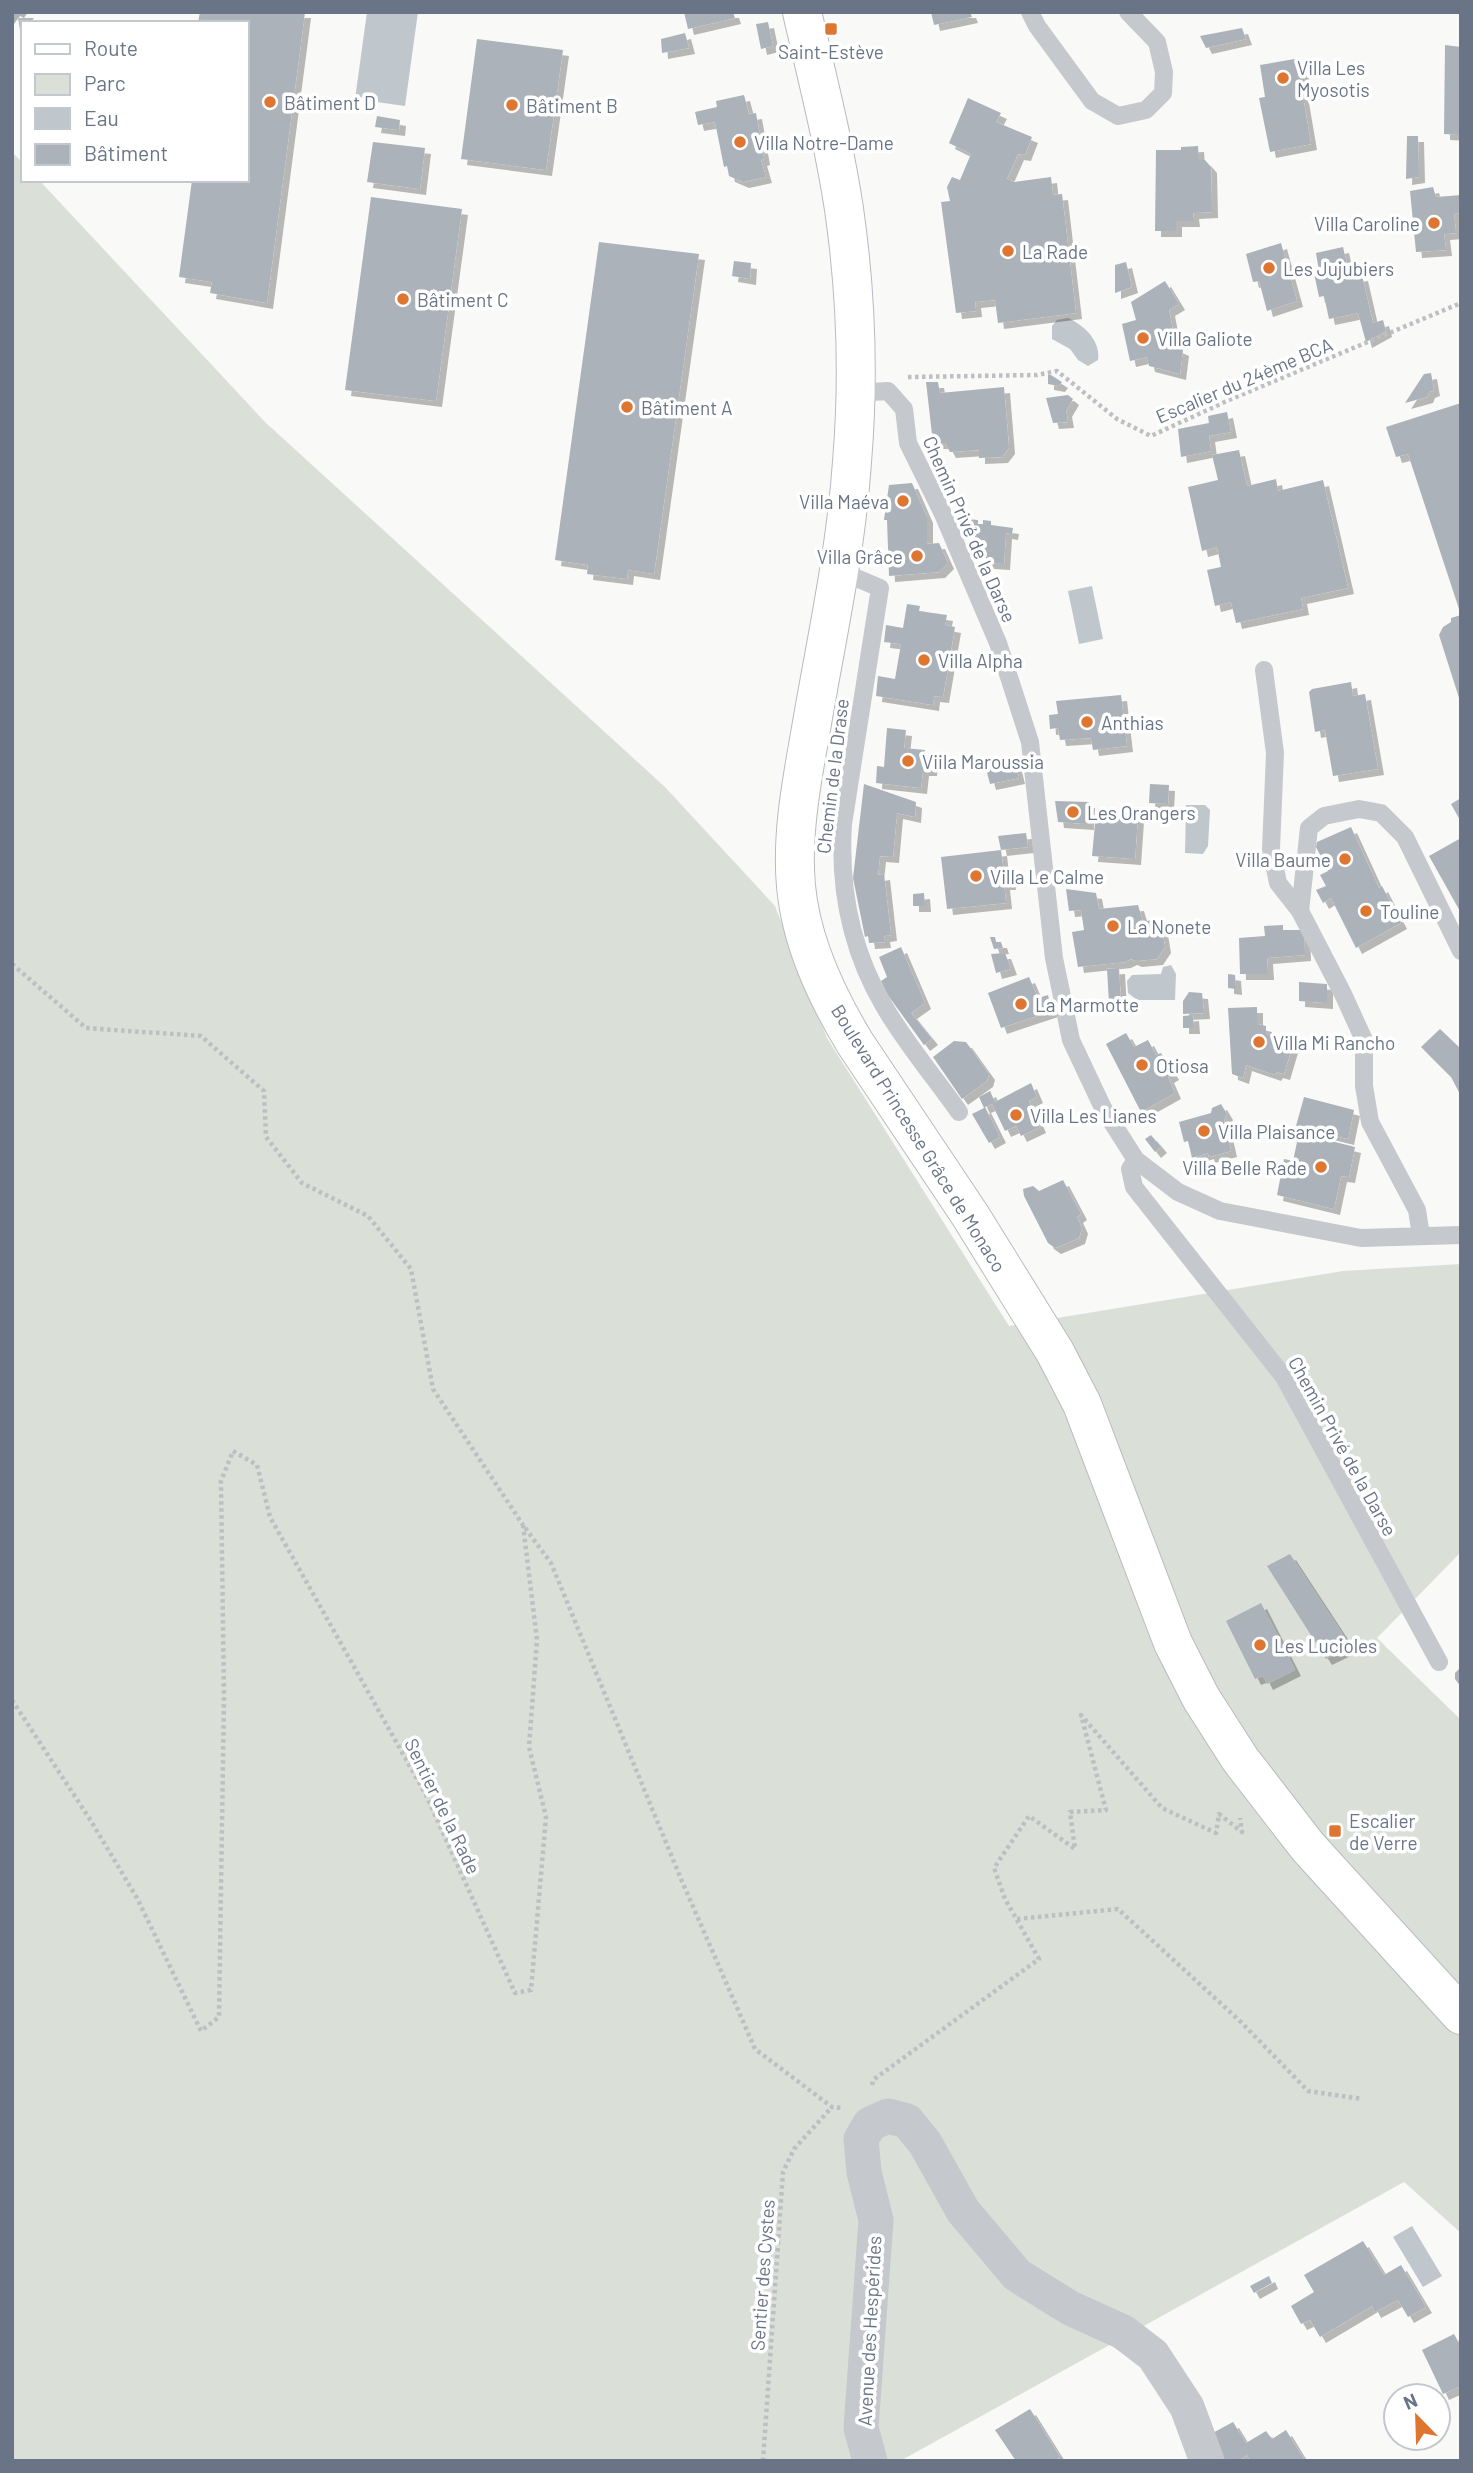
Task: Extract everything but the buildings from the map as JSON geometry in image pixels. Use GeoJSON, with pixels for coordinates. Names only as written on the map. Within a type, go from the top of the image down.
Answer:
{"type":"FeatureCollection","features":[{"type":"Feature","properties":{"kind":"main road","name":"Boulevard Princesse Grâce de Monaco"},"geometry":{"type":"LineString","coordinates":[[803,12],[844,206],[871,392],[852,462],[840,571],[805,761],[796,849],[796,886],[813,958],[855,1042],[970,1215],[1055,1352],[1082,1404],[1173,1643],[1201,1698],[1240,1759],[1307,1847],[1461,2015]]}},
{"type":"Feature","properties":{"kind":"street","name":"Avenue des Hespérides"},"geometry":{"type":"LineString","coordinates":[[870,2461],[861,2428],[876,2220],[863,2172],[861,2138],[870,2124],[888,2116],[907,2121],[913,2128],[925,2143],[963,2211],[1017,2275],[1070,2308],[1123,2332],[1153,2355],[1187,2407],[1207,2461]]}},
{"type":"Feature","properties":{"kind":"lane"},"geometry":{"type":"LineString","coordinates":[[1030,12],[1037,26],[1092,101],[1118,116],[1146,110],[1163,93],[1164,72],[1157,42],[1128,12]]}},
{"type":"Feature","properties":{"kind":"lane","name":"Chemin Privé de la Darse"},"geometry":{"type":"LineString","coordinates":[[871,392],[904,409],[908,443],[943,513],[998,643],[1030,742],[1054,958],[1071,1040],[1103,1108],[1136,1160],[1178,1192],[1220,1211],[1361,1238],[1461,1235]]}},
{"type":"Feature","properties":{"kind":"lane","name":"Chemin de la Drase"},"geometry":{"type":"LineString","coordinates":[[840,571],[880,589],[843,824],[841,859],[846,906],[857,944],[884,1006],[959,1112]]}},
{"type":"Feature","properties":{"kind":"lane"},"geometry":{"type":"LineString","coordinates":[[1264,670],[1275,753],[1271,849],[1278,883],[1300,911],[1364,1040],[1364,1086],[1370,1122],[1417,1209],[1420,1236]]}},
{"type":"Feature","properties":{"kind":"lane"},"geometry":{"type":"LineString","coordinates":[[1300,911],[1310,828],[1324,816],[1359,810],[1381,813],[1405,837],[1461,951]]}},
{"type":"Feature","properties":{"kind":"lane","name":"Chemin Privé de la Darse"},"geometry":{"type":"LineString","coordinates":[[1136,1160],[1129,1169],[1134,1187],[1284,1377],[1439,1662]]}},
{"type":"Feature","properties":{"kind":"path","name":"Escalier du 24ème BCA"},"geometry":{"type":"LineString","coordinates":[[871,392],[905,377],[1037,375],[1057,371],[1117,419],[1151,436],[1229,400],[1461,303]]}},
{"type":"Feature","properties":{"kind":"path"},"geometry":{"type":"LineString","coordinates":[[12,964],[86,1028],[201,1037],[264,1091],[266,1137],[302,1183],[368,1216],[411,1269],[433,1389],[551,1563],[681,1879],[755,2049],[832,2108],[844,2109]]}},
{"type":"Feature","properties":{"kind":"path","name":"Sentier de la Rade"},"geometry":{"type":"LineString","coordinates":[[12,1700],[91,1821],[137,1898],[201,2031],[219,2017],[224,1698],[221,1481],[233,1451],[257,1465],[270,1517],[426,1795],[514,1993],[531,1990],[546,1817],[529,1747],[537,1640],[523,1525]]}},
{"type":"Feature","properties":{"kind":"path"},"geometry":{"type":"LineString","coordinates":[[871,2090],[873,2080],[1039,1959],[1005,1899],[994,1868],[1029,1816],[1075,1849],[1070,1812],[1106,1810],[1081,1715],[1162,1808],[1216,1833],[1219,1814],[1242,1832],[1238,1804]]}},
{"type":"Feature","properties":{"kind":"path"},"geometry":{"type":"LineString","coordinates":[[1017,1919],[1118,1909],[1241,2022],[1308,2091],[1362,2099]]}},
{"type":"Feature","properties":{"kind":"path","name":"Sentier des Cystes"},"geometry":{"type":"LineString","coordinates":[[763,2461],[783,2172],[794,2149],[832,2108]]}},
{"type":"Feature","properties":{"kind":"green space"},"geometry":{"type":"Polygon","coordinates":[[[12,152],[21,161],[21,182],[41,182],[265,422],[665,787],[775,906],[827,1038],[1009,1326],[1343,1271],[1461,1264],[1461,1552],[1377,1638],[1461,1720],[1461,2233],[1404,2182],[900,2461],[12,2461],[12,152]]]}},
{"type":"Feature","properties":{"kind":"water"},"geometry":{"type":"Polygon","coordinates":[[[367,12],[418,12],[405,106],[355,99],[367,12]]]}},
{"type":"Feature","properties":{"kind":"water"},"geometry":{"type":"Polygon","coordinates":[[[1068,318],[1085,329],[1097,346],[1098,360],[1088,366],[1078,360],[1070,349],[1052,339],[1052,326],[1057,320],[1068,318]]]}},
{"type":"Feature","properties":{"kind":"water"},"geometry":{"type":"Polygon","coordinates":[[[1092,586],[1103,639],[1079,644],[1068,591],[1092,586]]]}},
{"type":"Feature","properties":{"kind":"water"},"geometry":{"type":"Polygon","coordinates":[[[1186,805],[1205,805],[1210,810],[1208,846],[1203,854],[1185,853],[1186,805]]]}},
{"type":"Feature","properties":{"kind":"water"},"geometry":{"type":"Polygon","coordinates":[[[1171,965],[1176,974],[1175,1000],[1137,1000],[1128,993],[1127,981],[1132,975],[1161,974],[1163,967],[1171,965]]]}},
{"type":"Feature","properties":{"kind":"water"},"geometry":{"type":"Polygon","coordinates":[[[1412,2226],[1442,2276],[1423,2287],[1393,2237],[1412,2226]]]}},
{"type":"Feature","properties":{"kind":"place","name":"Saint-Estève"},"geometry":{"type":"Point","coordinates":[831,29]}},
{"type":"Feature","properties":{"kind":"place","name":"Villa Les Myosotis"},"geometry":{"type":"Point","coordinates":[1283,78]}},
{"type":"Feature","properties":{"kind":"place","name":"Bâtiment D"},"geometry":{"type":"Point","coordinates":[270,102]}},
{"type":"Feature","properties":{"kind":"place","name":"Bâtiment B"},"geometry":{"type":"Point","coordinates":[512,105]}},
{"type":"Feature","properties":{"kind":"place","name":"Villa Notre-Dame"},"geometry":{"type":"Point","coordinates":[740,142]}},
{"type":"Feature","properties":{"kind":"place","name":"Villa Caroline"},"geometry":{"type":"Point","coordinates":[1434,223]}},
{"type":"Feature","properties":{"kind":"place","name":"La Rade"},"geometry":{"type":"Point","coordinates":[1008,251]}},
{"type":"Feature","properties":{"kind":"place","name":"Les Jujubiers"},"geometry":{"type":"Point","coordinates":[1269,268]}},
{"type":"Feature","properties":{"kind":"place","name":"Bâtiment C"},"geometry":{"type":"Point","coordinates":[403,299]}},
{"type":"Feature","properties":{"kind":"place","name":"Villa Galiote"},"geometry":{"type":"Point","coordinates":[1143,338]}},
{"type":"Feature","properties":{"kind":"place","name":"Bâtiment A"},"geometry":{"type":"Point","coordinates":[627,407]}},
{"type":"Feature","properties":{"kind":"place","name":"Villa Maéva"},"geometry":{"type":"Point","coordinates":[903,501]}},
{"type":"Feature","properties":{"kind":"place","name":"Villa Grâce"},"geometry":{"type":"Point","coordinates":[917,556]}},
{"type":"Feature","properties":{"kind":"place","name":"Villa Alpha"},"geometry":{"type":"Point","coordinates":[924,660]}},
{"type":"Feature","properties":{"kind":"place","name":"Anthias"},"geometry":{"type":"Point","coordinates":[1087,722]}},
{"type":"Feature","properties":{"kind":"place","name":"Viila Maroussia"},"geometry":{"type":"Point","coordinates":[908,761]}},
{"type":"Feature","properties":{"kind":"place","name":"Les Orangers"},"geometry":{"type":"Point","coordinates":[1073,812]}},
{"type":"Feature","properties":{"kind":"place","name":"Villa Baume"},"geometry":{"type":"Point","coordinates":[1345,859]}},
{"type":"Feature","properties":{"kind":"place","name":"Villa Le Calme"},"geometry":{"type":"Point","coordinates":[976,876]}},
{"type":"Feature","properties":{"kind":"place","name":"Touline"},"geometry":{"type":"Point","coordinates":[1366,911]}},
{"type":"Feature","properties":{"kind":"place","name":"La Nonete"},"geometry":{"type":"Point","coordinates":[1113,926]}},
{"type":"Feature","properties":{"kind":"place","name":"La Marmotte"},"geometry":{"type":"Point","coordinates":[1021,1004]}},
{"type":"Feature","properties":{"kind":"place","name":"Villa Mi Rancho"},"geometry":{"type":"Point","coordinates":[1259,1042]}},
{"type":"Feature","properties":{"kind":"place","name":"Otiosa"},"geometry":{"type":"Point","coordinates":[1142,1065]}},
{"type":"Feature","properties":{"kind":"place","name":"Villa Les Lianes"},"geometry":{"type":"Point","coordinates":[1016,1115]}},
{"type":"Feature","properties":{"kind":"place","name":"Villa Plaisance"},"geometry":{"type":"Point","coordinates":[1204,1131]}},
{"type":"Feature","properties":{"kind":"place","name":"Villa Belle Rade"},"geometry":{"type":"Point","coordinates":[1321,1167]}},
{"type":"Feature","properties":{"kind":"place","name":"Les Lucioles"},"geometry":{"type":"Point","coordinates":[1260,1645]}},
{"type":"Feature","properties":{"kind":"place","name":"Escalier de Verre"},"geometry":{"type":"Point","coordinates":[1335,1831]}}]}
